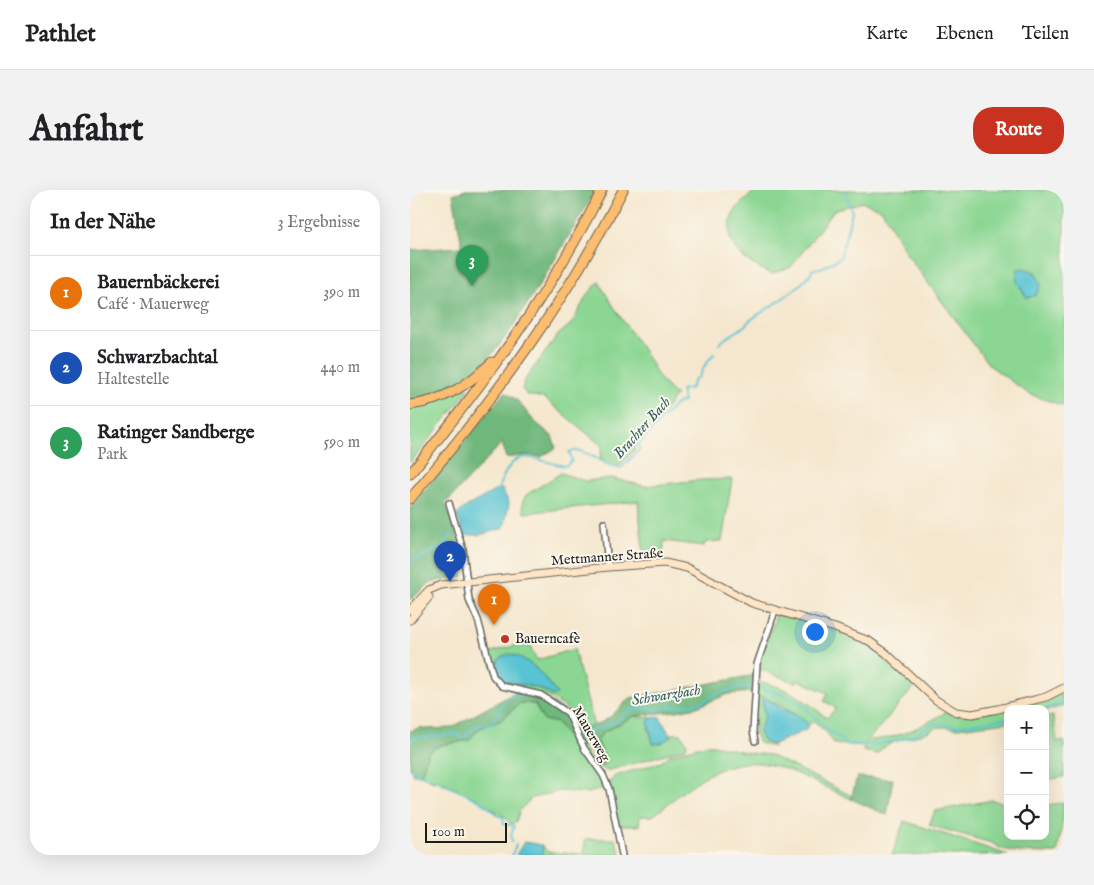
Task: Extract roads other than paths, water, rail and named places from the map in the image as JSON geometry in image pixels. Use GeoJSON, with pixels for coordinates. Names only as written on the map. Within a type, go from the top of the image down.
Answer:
{"type":"FeatureCollection","features":[{"type":"Feature","properties":{"kind":"highway"},"geometry":{"type":"LineString","coordinates":[[410,474],[463,410],[510,344],[556,273],[602,190]]}},
{"type":"Feature","properties":{"kind":"highway"},"geometry":{"type":"LineString","coordinates":[[410,499],[474,422],[529,349],[573,280],[622,190]]}},
{"type":"Feature","properties":{"kind":"highway"},"geometry":{"type":"LineString","coordinates":[[410,405],[440,398],[463,388],[510,344]]}},
{"type":"Feature","properties":{"kind":"main road","name":"Mettmanner Straße"},"geometry":{"type":"LineString","coordinates":[[410,610],[434,587],[608,567],[657,564],[679,566],[713,581],[752,603],[827,625],[869,641],[886,653],[936,700],[956,712],[972,714],[998,710],[1046,697],[1064,688]]}},
{"type":"Feature","properties":{"kind":"main road","name":"Mettmanner Straße"},"geometry":{"type":"LineString","coordinates":[[410,620],[432,594],[448,585]]}},
{"type":"Feature","properties":{"kind":"street"},"geometry":{"type":"LineString","coordinates":[[448,504],[463,550],[466,583]]}},
{"type":"Feature","properties":{"kind":"street"},"geometry":{"type":"LineString","coordinates":[[604,523],[608,567]]}},
{"type":"Feature","properties":{"kind":"street","name":"Mauerweg"},"geometry":{"type":"LineString","coordinates":[[466,583],[469,600],[478,620],[495,679],[508,688],[534,693],[555,702],[568,713],[609,789],[622,855]]}},
{"type":"Feature","properties":{"kind":"street"},"geometry":{"type":"LineString","coordinates":[[755,741],[755,684],[760,653],[775,611]]}},
{"type":"Feature","properties":{"kind":"water"},"geometry":{"type":"Polygon","coordinates":[[[1023,268],[1035,272],[1041,285],[1036,295],[1027,298],[1017,282],[1017,270],[1023,268]]]}},
{"type":"Feature","properties":{"kind":"water"},"geometry":{"type":"Polygon","coordinates":[[[498,489],[502,489],[509,503],[504,528],[479,535],[464,535],[457,515],[464,508],[498,489]]]}},
{"type":"Feature","properties":{"kind":"water"},"geometry":{"type":"Polygon","coordinates":[[[510,654],[518,656],[531,664],[557,694],[554,696],[538,688],[501,680],[497,671],[497,663],[501,657],[510,654]]]}},
{"type":"Feature","properties":{"kind":"water"},"geometry":{"type":"Polygon","coordinates":[[[763,696],[782,709],[803,718],[808,725],[806,730],[774,744],[764,742],[759,732],[765,716],[763,696]]]}},
{"type":"Feature","properties":{"kind":"water"},"geometry":{"type":"Polygon","coordinates":[[[660,717],[671,737],[661,743],[653,744],[648,722],[651,718],[660,717]]]}},
{"type":"Feature","properties":{"kind":"water"},"geometry":{"type":"Polygon","coordinates":[[[524,842],[542,845],[543,855],[516,855],[524,842]]]}},
{"type":"Feature","properties":{"kind":"waterway","name":"Brachter Bach"},"geometry":{"type":"LineString","coordinates":[[719,344],[794,290],[809,276],[813,269],[821,268],[840,258],[852,212],[845,190]]}},
{"type":"Feature","properties":{"kind":"waterway","name":"Brachter Bach"},"geometry":{"type":"LineString","coordinates":[[498,489],[511,464],[525,457],[566,466],[572,461],[569,452],[576,451],[583,452],[610,465],[622,467],[640,449],[638,446],[672,408],[677,403],[684,402],[681,390],[691,388],[694,380],[699,377],[705,365],[714,354]]}},
{"type":"Feature","properties":{"kind":"waterway","name":"Brachter Bach"},"geometry":{"type":"LineString","coordinates":[[410,561],[444,545],[451,534]]}},
{"type":"Feature","properties":{"kind":"waterway","name":"Schwarzbach"},"geometry":{"type":"LineString","coordinates":[[410,742],[413,738],[459,734],[462,738],[465,737],[476,726],[490,725],[504,702],[516,695],[539,698],[553,705],[566,716],[569,733],[576,736],[616,722],[629,710],[701,703],[714,695],[740,687],[761,688],[786,696],[804,706],[829,731],[847,744],[873,745],[896,741],[914,735],[934,723],[956,726],[1004,719]]}},
{"type":"Feature","properties":{"kind":"waterway","name":"Schwarzbach"},"geometry":{"type":"LineString","coordinates":[[1049,708],[1064,703]]}},
{"type":"Feature","properties":{"kind":"waterway"},"geometry":{"type":"LineString","coordinates":[[410,769],[478,800],[496,815],[503,817],[504,824],[514,826],[511,836],[512,842]]}},
{"type":"Feature","properties":{"kind":"waterway"},"geometry":{"type":"LineString","coordinates":[[512,855],[516,845]]}},
{"type":"Feature","properties":{"kind":"place","name":"Ratinger Sandberge"},"geometry":{"type":"Point","coordinates":[472,286]}},
{"type":"Feature","properties":{"kind":"place","name":"Schwarzbachtal"},"geometry":{"type":"Point","coordinates":[450,582]}},
{"type":"Feature","properties":{"kind":"place","name":"Bauernbäckerei"},"geometry":{"type":"Point","coordinates":[494,625]}},
{"type":"Feature","properties":{"kind":"place","name":"Bauerncafè"},"geometry":{"type":"Point","coordinates":[505,639]}}]}
